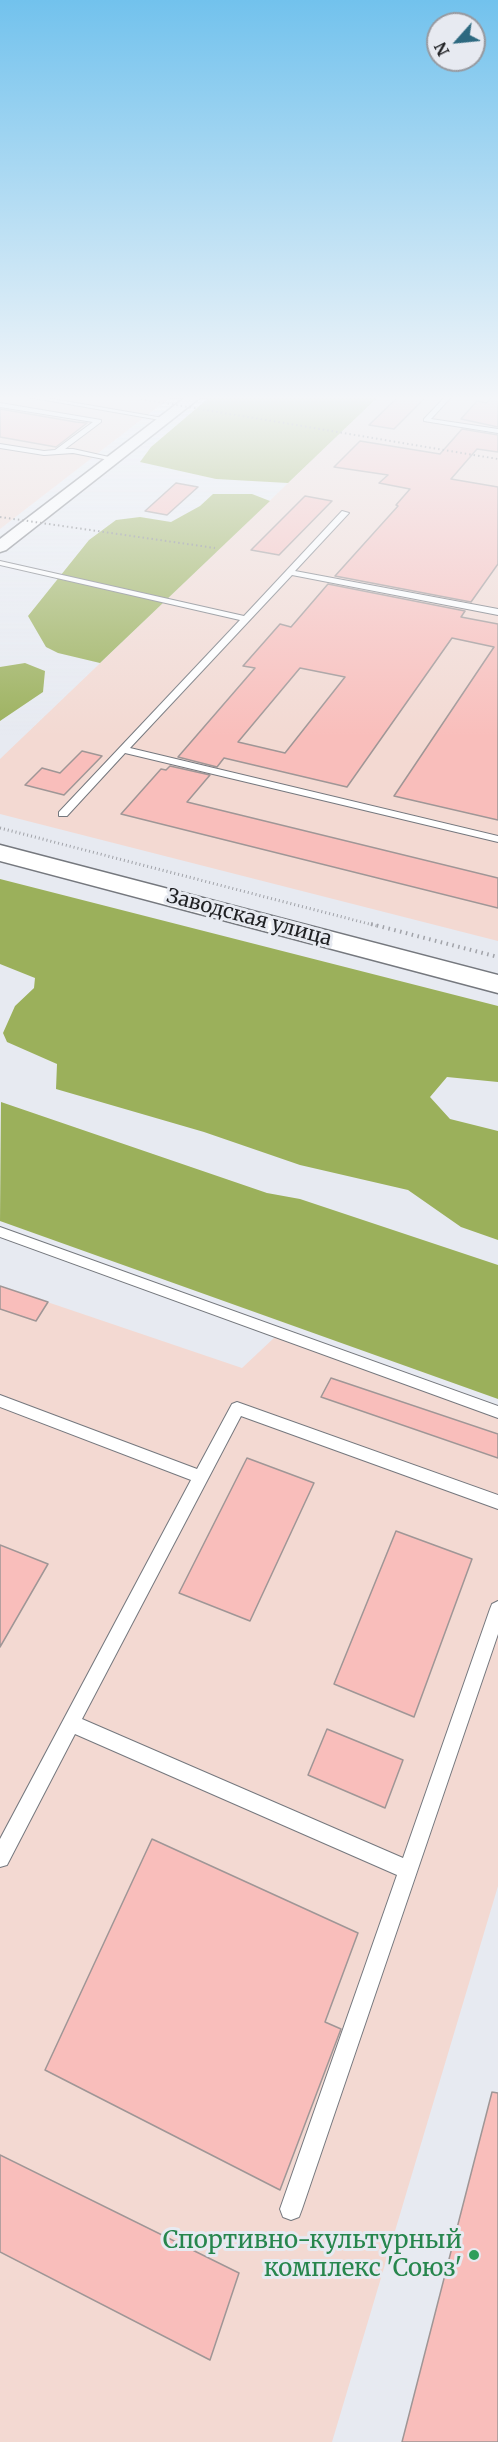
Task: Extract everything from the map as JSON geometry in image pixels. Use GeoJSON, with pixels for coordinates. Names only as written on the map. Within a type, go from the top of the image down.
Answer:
{"type":"FeatureCollection","features":[{"type":"Feature","properties":{"kind":"main road","name":"Заводская улица"},"geometry":{"type":"LineString","coordinates":[[0,853],[498,984]]}},
{"type":"Feature","properties":{"kind":"street"},"geometry":{"type":"LineString","coordinates":[[0,548],[49,510]]}},
{"type":"Feature","properties":{"kind":"lane"},"geometry":{"type":"LineString","coordinates":[[63,814],[345,513]]}},
{"type":"Feature","properties":{"kind":"lane"},"geometry":{"type":"LineString","coordinates":[[0,563],[246,619]]}},
{"type":"Feature","properties":{"kind":"lane"},"geometry":{"type":"LineString","coordinates":[[290,572],[498,612]]}},
{"type":"Feature","properties":{"kind":"lane"},"geometry":{"type":"LineString","coordinates":[[124,750],[498,839]]}},
{"type":"Feature","properties":{"kind":"lane"},"geometry":{"type":"LineString","coordinates":[[0,1232],[498,1412]]}},
{"type":"Feature","properties":{"kind":"lane"},"geometry":{"type":"LineString","coordinates":[[0,1401],[201,1477]]}},
{"type":"Feature","properties":{"kind":"lane"},"geometry":{"type":"LineString","coordinates":[[0,1858],[237,1408],[498,1502]]}},
{"type":"Feature","properties":{"kind":"lane"},"geometry":{"type":"LineString","coordinates":[[291,2209],[498,1609]]}},
{"type":"Feature","properties":{"kind":"lane"},"geometry":{"type":"LineString","coordinates":[[71,1723],[407,1870]]}},
{"type":"Feature","properties":{"kind":"path"},"geometry":{"type":"LineString","coordinates":[[0,828],[498,957]]}},
{"type":"Feature","properties":{"kind":"shaded area"},"geometry":{"type":"Polygon","coordinates":[[[0,510],[25,510],[0,529],[0,510]]]}},
{"type":"Feature","properties":{"kind":"shaded area"},"geometry":{"type":"Polygon","coordinates":[[[260,510],[498,510],[498,941],[0,814],[0,759],[260,510]]]}},
{"type":"Feature","properties":{"kind":"shaded area"},"geometry":{"type":"Polygon","coordinates":[[[0,1286],[242,1368],[275,1337],[498,1416],[498,1886],[332,2442],[0,2442],[0,1286]]]}},
{"type":"Feature","properties":{"kind":"green space"},"geometry":{"type":"Polygon","coordinates":[[[193,510],[261,510],[100,663],[58,653],[46,647],[28,616],[89,540],[116,520],[140,517],[171,522],[193,510]]]}},
{"type":"Feature","properties":{"kind":"green space"},"geometry":{"type":"Polygon","coordinates":[[[25,663],[45,671],[43,692],[0,721],[0,667],[25,663]]]}},
{"type":"Feature","properties":{"kind":"green space"},"geometry":{"type":"Polygon","coordinates":[[[0,879],[498,1006],[498,1082],[447,1077],[430,1097],[450,1119],[498,1131],[498,1240],[461,1227],[408,1190],[300,1165],[204,1132],[56,1089],[57,1064],[7,1042],[3,1033],[15,1006],[34,988],[35,978],[0,964],[0,879]]]}},
{"type":"Feature","properties":{"kind":"green space"},"geometry":{"type":"Polygon","coordinates":[[[1,1102],[267,1193],[300,1199],[498,1265],[498,1399],[0,1221],[1,1102]]]}},
{"type":"Feature","properties":{"kind":"building"},"geometry":{"type":"Polygon","coordinates":[[[146,510],[173,510],[167,515],[146,510]]]}},
{"type":"Feature","properties":{"kind":"building"},"geometry":{"type":"Polygon","coordinates":[[[291,510],[323,510],[279,555],[251,550],[291,510]]]}},
{"type":"Feature","properties":{"kind":"building"},"geometry":{"type":"Polygon","coordinates":[[[394,510],[498,510],[498,564],[471,602],[335,576],[394,510]]]}},
{"type":"Feature","properties":{"kind":"building"},"geometry":{"type":"Polygon","coordinates":[[[328,584],[465,611],[461,617],[498,624],[498,820],[394,796],[494,647],[452,638],[347,787],[224,758],[217,767],[178,757],[255,668],[243,666],[280,624],[291,627],[328,584]],[[300,668],[238,742],[285,753],[345,677],[300,668]]]}},
{"type":"Feature","properties":{"kind":"building"},"geometry":{"type":"Polygon","coordinates":[[[82,751],[102,756],[64,795],[25,785],[42,768],[60,773],[82,751]]]}},
{"type":"Feature","properties":{"kind":"building"},"geometry":{"type":"Polygon","coordinates":[[[170,766],[210,775],[187,802],[498,878],[498,908],[121,814],[161,769],[166,770],[170,766]]]}},
{"type":"Feature","properties":{"kind":"building"},"geometry":{"type":"Polygon","coordinates":[[[0,1286],[48,1302],[36,1321],[0,1309],[0,1286]]]}},
{"type":"Feature","properties":{"kind":"building"},"geometry":{"type":"Polygon","coordinates":[[[331,1378],[498,1434],[498,1458],[321,1397],[331,1378]]]}},
{"type":"Feature","properties":{"kind":"building"},"geometry":{"type":"Polygon","coordinates":[[[247,1458],[314,1483],[250,1621],[179,1593],[247,1458]]]}},
{"type":"Feature","properties":{"kind":"building"},"geometry":{"type":"Polygon","coordinates":[[[396,1531],[472,1559],[414,1717],[334,1684],[396,1531]]]}},
{"type":"Feature","properties":{"kind":"building"},"geometry":{"type":"Polygon","coordinates":[[[0,1545],[48,1564],[0,1647],[0,1545]]]}},
{"type":"Feature","properties":{"kind":"building"},"geometry":{"type":"Polygon","coordinates":[[[327,1729],[403,1760],[385,1808],[308,1775],[327,1729]]]}},
{"type":"Feature","properties":{"kind":"building"},"geometry":{"type":"Polygon","coordinates":[[[152,1839],[358,1933],[325,2022],[341,2029],[280,2190],[45,2070],[152,1839]]]}},
{"type":"Feature","properties":{"kind":"building","name":"Спортивно-культурный комплекс 'Союз'"},"geometry":{"type":"Polygon","coordinates":[[[492,2092],[498,2093],[498,2442],[402,2442],[492,2092]]]}},
{"type":"Feature","properties":{"kind":"building"},"geometry":{"type":"Polygon","coordinates":[[[0,2155],[239,2273],[210,2360],[0,2252],[0,2155]]]}},
{"type":"Feature","properties":{"kind":"railway"},"geometry":{"type":"LineString","coordinates":[[0,517],[215,548]]}},
{"type":"Feature","properties":{"kind":"place","name":"Спортивно-культурный комплекс 'Союз'"},"geometry":{"type":"Point","coordinates":[474,2255]}}]}
